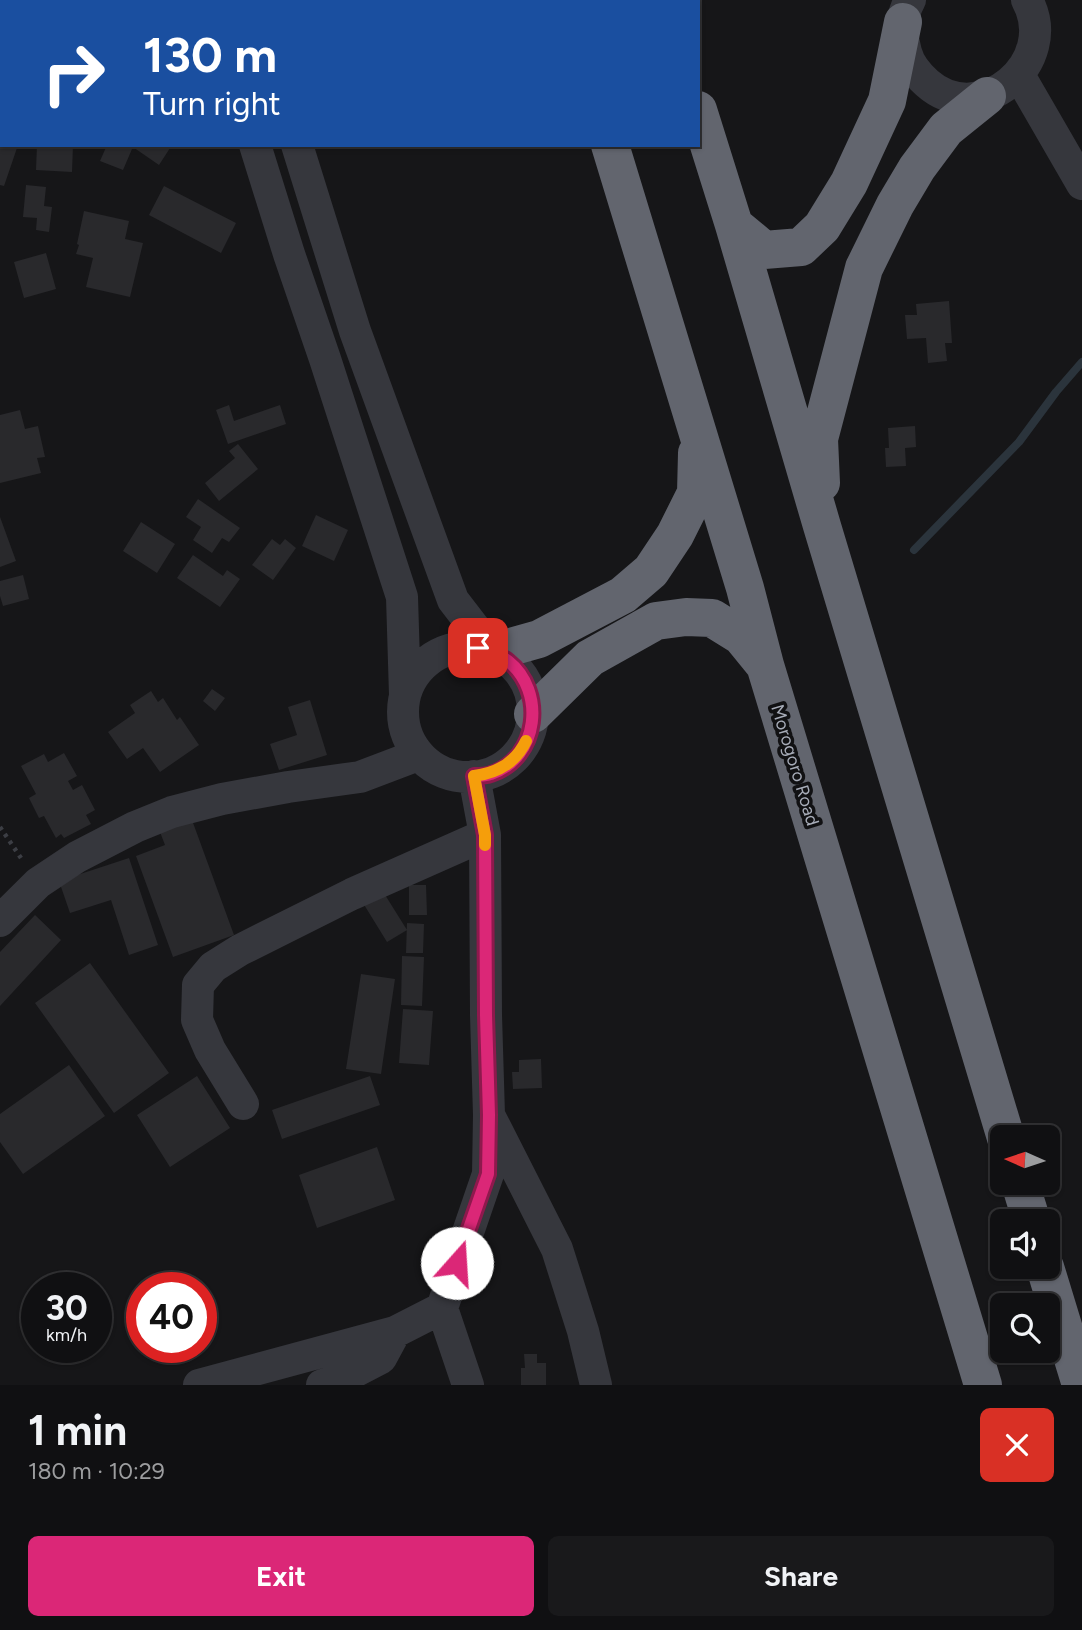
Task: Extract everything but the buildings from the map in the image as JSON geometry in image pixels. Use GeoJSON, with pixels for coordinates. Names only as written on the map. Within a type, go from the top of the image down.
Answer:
{"type":"FeatureCollection","features":[{"type":"Feature","properties":{"kind":"highway"},"geometry":{"type":"LineString","coordinates":[[734,225],[764,250],[801,247],[822,227],[849,183],[887,101],[907,6]]}},
{"type":"Feature","properties":{"kind":"highway"},"geometry":{"type":"LineString","coordinates":[[822,526],[819,439],[864,268],[895,205],[917,168],[946,128],[987,96]]}},
{"type":"Feature","properties":{"kind":"highway"},"geometry":{"type":"LineString","coordinates":[[700,116],[1002,1125]]}},
{"type":"Feature","properties":{"kind":"highway","name":"Morogoro Road"},"geometry":{"type":"LineString","coordinates":[[611,147],[983,1385]]}},
{"type":"Feature","properties":{"kind":"highway"},"geometry":{"type":"LineString","coordinates":[[493,652],[538,639],[624,595],[651,571],[675,535],[696,493],[697,432]]}},
{"type":"Feature","properties":{"kind":"highway"},"geometry":{"type":"LineString","coordinates":[[533,714],[590,658],[656,621],[686,617],[712,618],[741,636],[765,664]]}},
{"type":"Feature","properties":{"kind":"highway"},"geometry":{"type":"LineString","coordinates":[[1049,1279],[1081,1385]]}},
{"type":"Feature","properties":{"kind":"street"},"geometry":{"type":"LineString","coordinates":[[907,6],[902,41],[908,59],[918,75],[932,88],[950,96],[968,99],[987,96],[1005,88],[1019,75],[1029,59],[1034,41],[1034,22],[1027,0]]}},
{"type":"Feature","properties":{"kind":"street"},"geometry":{"type":"LineString","coordinates":[[1019,75],[1082,184]]}},
{"type":"Feature","properties":{"kind":"street"},"geometry":{"type":"LineString","coordinates":[[257,147],[402,597],[405,695],[403,711],[410,742],[418,755],[443,773],[458,777],[490,774],[516,757],[525,744],[531,730],[532,698],[518,670],[493,652],[453,600],[355,331],[298,147]]}},
{"type":"Feature","properties":{"kind":"street"},"geometry":{"type":"LineString","coordinates":[[405,695],[420,668],[446,651],[462,647],[493,652]]}},
{"type":"Feature","properties":{"kind":"street"},"geometry":{"type":"LineString","coordinates":[[0,921],[38,883],[77,858],[135,827],[172,812],[235,796],[360,777],[418,755]]}},
{"type":"Feature","properties":{"kind":"street"},"geometry":{"type":"LineString","coordinates":[[468,1385],[442,1308],[488,1174],[485,835],[474,776]]}},
{"type":"Feature","properties":{"kind":"street"},"geometry":{"type":"LineString","coordinates":[[243,1104],[210,1049],[197,1020],[198,985],[213,967],[240,950],[352,894],[485,835]]}},
{"type":"Feature","properties":{"kind":"street"},"geometry":{"type":"LineString","coordinates":[[489,1115],[557,1249],[583,1331],[596,1385]]}},
{"type":"Feature","properties":{"kind":"street"},"geometry":{"type":"LineString","coordinates":[[199,1385],[394,1332],[442,1308]]}},
{"type":"Feature","properties":{"kind":"street"},"geometry":{"type":"LineString","coordinates":[[322,1385],[339,1380],[381,1359],[394,1332]]}},
{"type":"Feature","properties":{"kind":"path"},"geometry":{"type":"LineString","coordinates":[[0,827],[38,883]]}},
{"type":"Feature","properties":{"kind":"waterway"},"geometry":{"type":"LineString","coordinates":[[914,550],[1019,442],[1082,362]]}},
{"type":"Feature","properties":{"kind":"slow traffic"},"geometry":{"type":"LineString","coordinates":[[485,845],[474,776],[490,774],[504,767],[516,757],[526,741]]}},
{"type":"Feature","properties":{"kind":"route"},"geometry":{"type":"LineString","coordinates":[[457,1263],[488,1174],[485,835],[474,776],[490,774],[516,757],[531,730],[533,714],[532,698],[518,670],[493,652],[478,648]]}}]}
